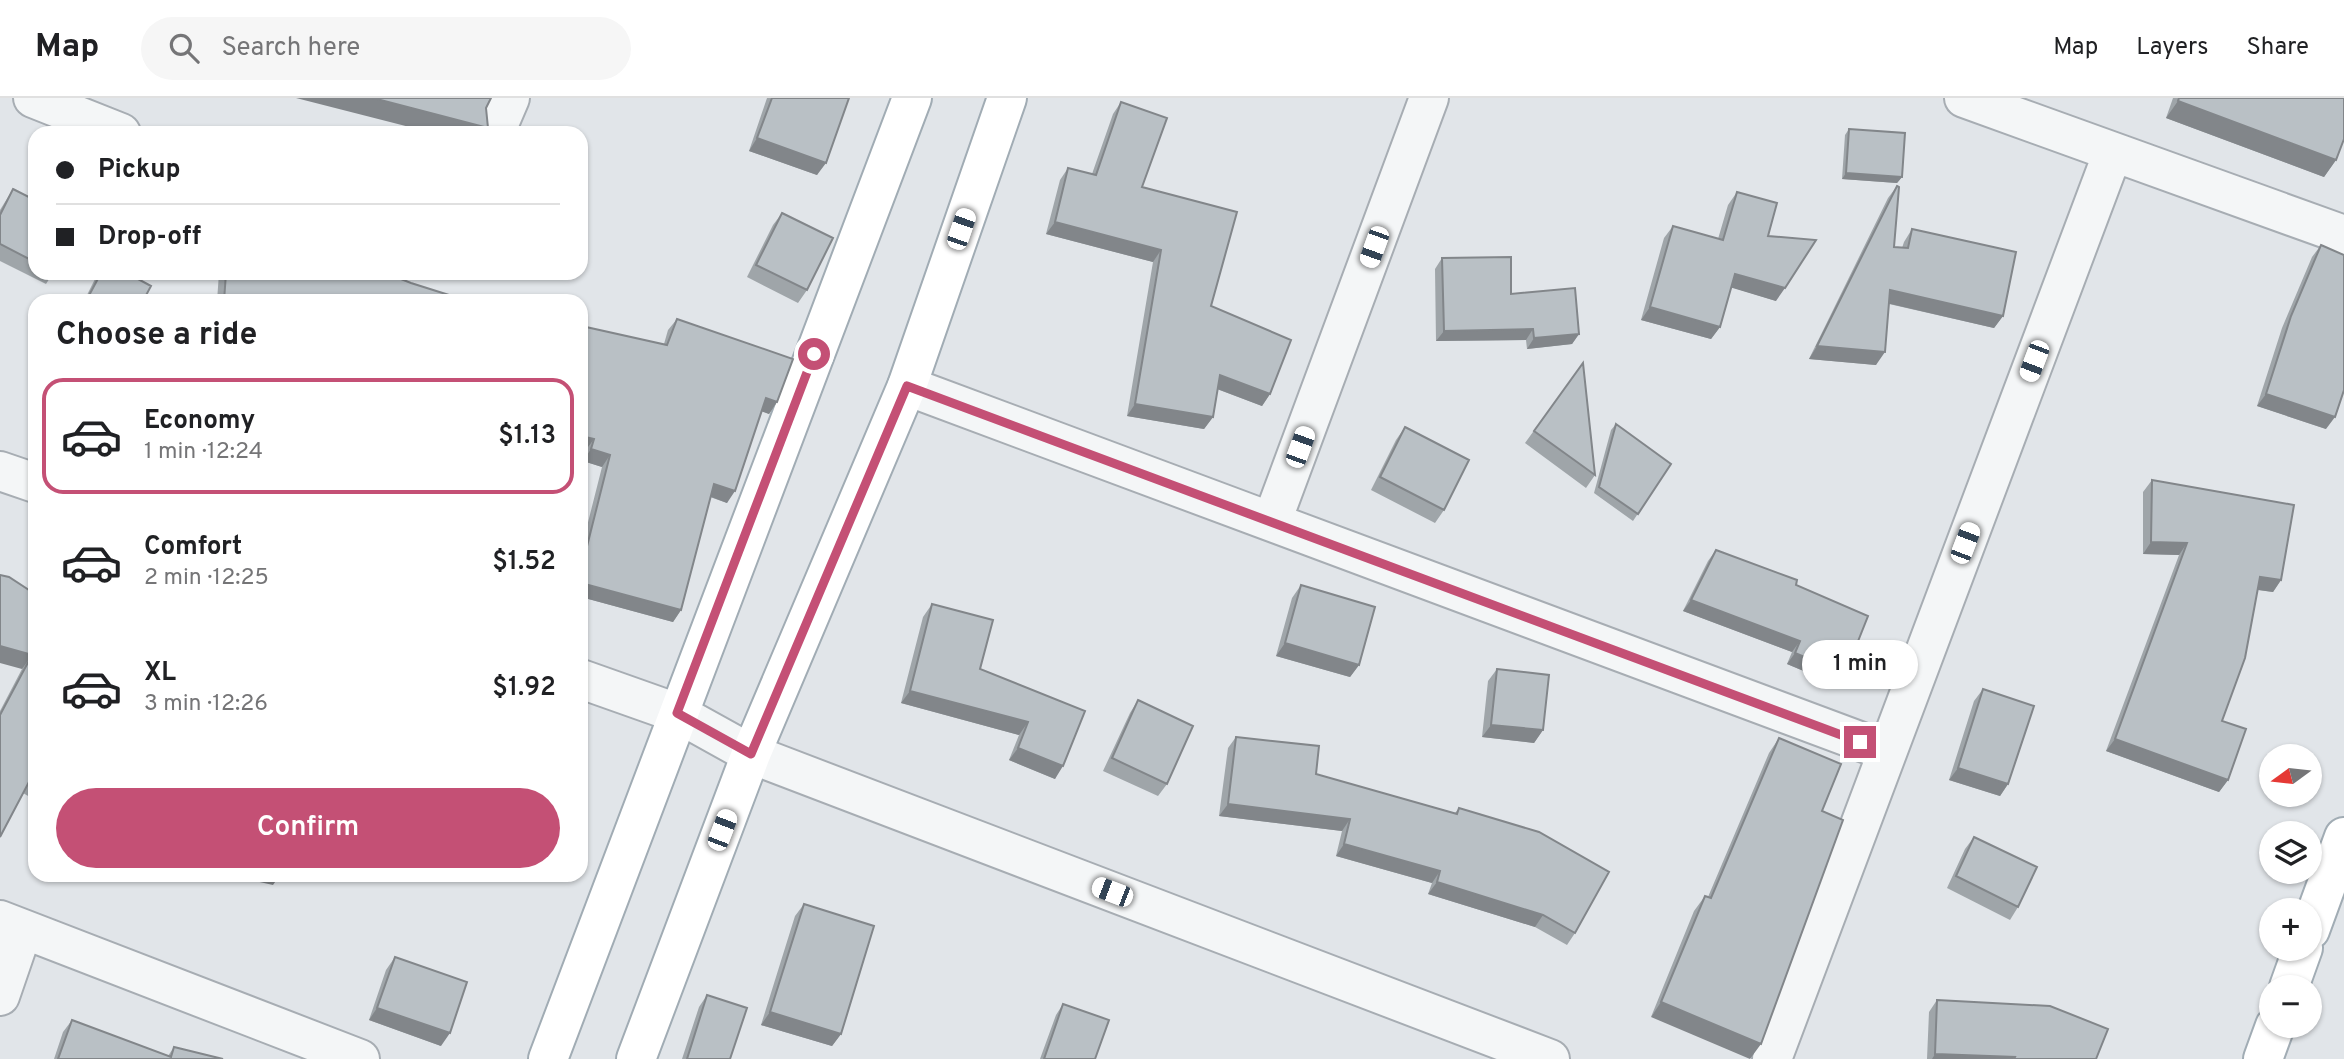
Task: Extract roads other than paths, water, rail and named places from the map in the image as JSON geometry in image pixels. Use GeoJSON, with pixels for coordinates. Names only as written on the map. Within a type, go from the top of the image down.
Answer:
{"type":"FeatureCollection","features":[{"type":"Feature","properties":{"kind":"main road"},"geometry":{"type":"LineString","coordinates":[[548,1059],[912,98]]}},
{"type":"Feature","properties":{"kind":"main road"},"geometry":{"type":"LineString","coordinates":[[636,1059],[751,754],[907,386],[1006,98]]}},
{"type":"Feature","properties":{"kind":"main road"},"geometry":{"type":"LineString","coordinates":[[2322,898],[2344,838]]}},
{"type":"Feature","properties":{"kind":"main road"},"geometry":{"type":"LineString","coordinates":[[2263,1059],[2271,1038]]}},
{"type":"Feature","properties":{"kind":"street"},"geometry":{"type":"LineString","coordinates":[[33,98],[103,126]]}},
{"type":"Feature","properties":{"kind":"street"},"geometry":{"type":"LineString","coordinates":[[498,126],[510,98]]}},
{"type":"Feature","properties":{"kind":"street"},"geometry":{"type":"LineString","coordinates":[[1272,522],[1429,98]]}},
{"type":"Feature","properties":{"kind":"street"},"geometry":{"type":"LineString","coordinates":[[1964,98],[2344,235]]}},
{"type":"Feature","properties":{"kind":"street"},"geometry":{"type":"LineString","coordinates":[[1772,1059],[1885,751],[2113,152]]}},
{"type":"Feature","properties":{"kind":"street"},"geometry":{"type":"LineString","coordinates":[[907,386],[1885,751]]}},
{"type":"Feature","properties":{"kind":"street"},"geometry":{"type":"LineString","coordinates":[[0,471],[28,481]]}},
{"type":"Feature","properties":{"kind":"street"},"geometry":{"type":"LineString","coordinates":[[588,681],[677,713],[751,754],[1550,1059]]}},
{"type":"Feature","properties":{"kind":"street"},"geometry":{"type":"LineString","coordinates":[[0,996],[12,925],[360,1059]]}}]}
